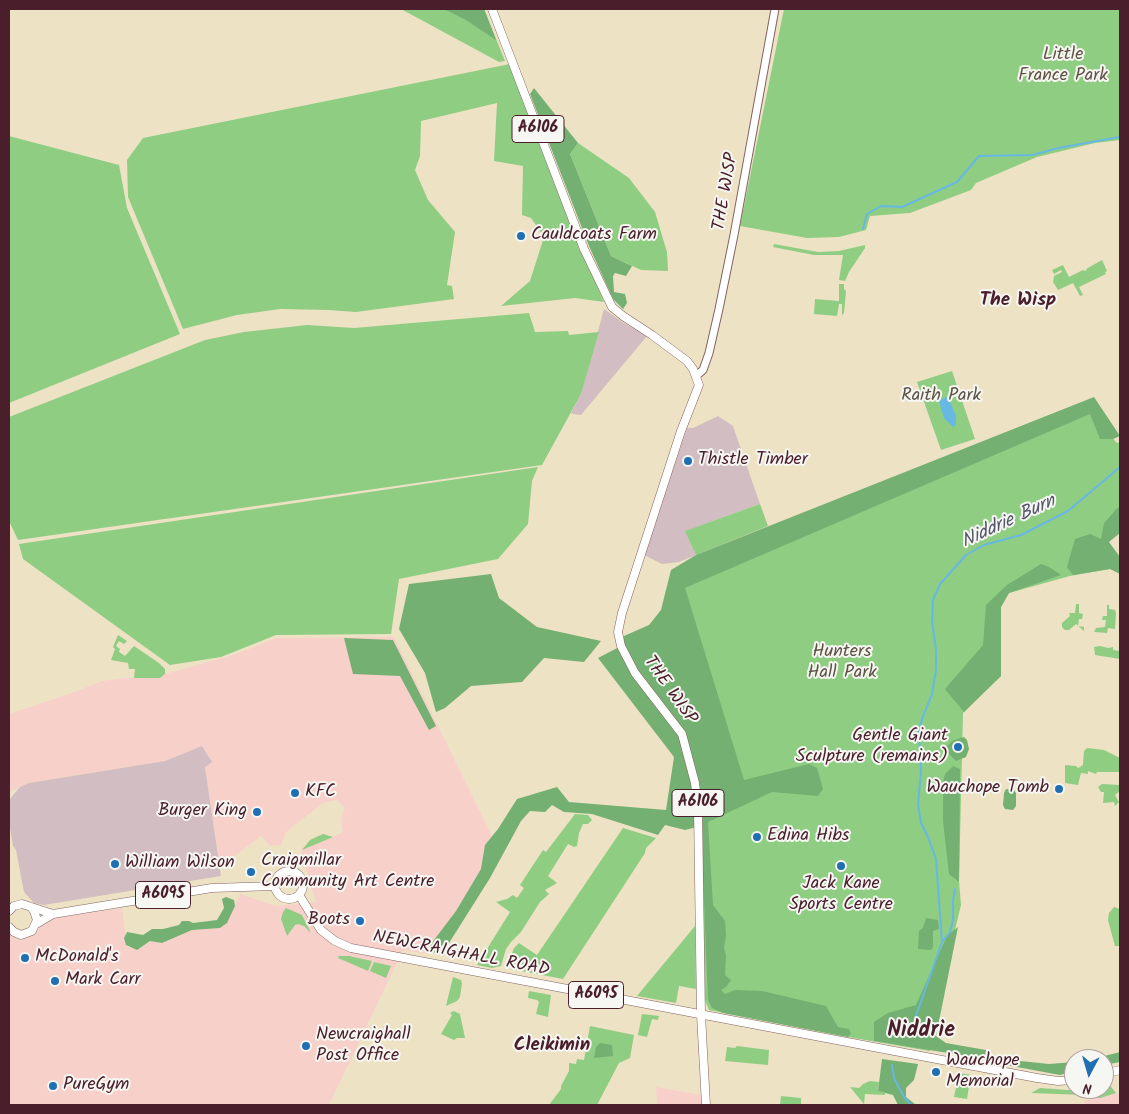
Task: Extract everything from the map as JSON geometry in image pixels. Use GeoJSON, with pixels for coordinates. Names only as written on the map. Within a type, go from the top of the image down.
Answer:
{"type":"FeatureCollection","features":[{"type":"Feature","properties":{"kind":"main road","name":"A6106"},"geometry":{"type":"LineString","coordinates":[[492,9],[584,249],[612,306],[623,316],[687,361],[696,376]]}},
{"type":"Feature","properties":{"kind":"main road","name":"THE WISP"},"geometry":{"type":"LineString","coordinates":[[696,376],[699,385],[681,431],[622,613],[618,632],[621,646],[635,673],[682,734],[696,783],[701,1015]]}},
{"type":"Feature","properties":{"kind":"main road","name":"A6095"},"geometry":{"type":"LineString","coordinates":[[9,928],[14,932],[23,934],[32,931],[36,924],[54,914],[212,888],[274,886],[276,878],[282,872],[296,872],[300,876],[303,888],[299,895]]}},
{"type":"Feature","properties":{"kind":"main road"},"geometry":{"type":"LineString","coordinates":[[274,886],[278,895],[284,898],[290,899],[299,895]]}},
{"type":"Feature","properties":{"kind":"main road","name":"NEWCRAIGHALL ROAD"},"geometry":{"type":"LineString","coordinates":[[299,895],[321,930],[335,942],[351,948],[701,1015]]}},
{"type":"Feature","properties":{"kind":"main road","name":"A6095"},"geometry":{"type":"LineString","coordinates":[[9,912],[18,904],[54,914]]}},
{"type":"Feature","properties":{"kind":"main road"},"geometry":{"type":"LineString","coordinates":[[31,907],[36,915],[36,924]]}},
{"type":"Feature","properties":{"kind":"main road","name":"A6106"},"geometry":{"type":"LineString","coordinates":[[701,1015],[706,1105]]}},
{"type":"Feature","properties":{"kind":"main road","name":"A6095"},"geometry":{"type":"LineString","coordinates":[[701,1015],[1036,1078],[1064,1081]]}},
{"type":"Feature","properties":{"kind":"street","name":"THE WISP"},"geometry":{"type":"LineString","coordinates":[[696,376],[703,370],[709,353],[719,309],[775,9]]}},
{"type":"Feature","properties":{"kind":"shaded area"},"geometry":{"type":"Polygon","coordinates":[[[604,309],[647,336],[581,415],[573,414],[571,413],[581,394],[604,309]]]}},
{"type":"Feature","properties":{"kind":"shaded area"},"geometry":{"type":"Polygon","coordinates":[[[718,416],[733,426],[760,504],[686,531],[696,555],[679,562],[662,564],[644,555],[687,428],[693,428],[718,416]]]}},
{"type":"Feature","properties":{"kind":"shaded area"},"geometry":{"type":"Polygon","coordinates":[[[394,637],[494,840],[487,862],[429,954],[403,950],[329,1105],[9,1105],[9,934],[21,941],[50,919],[122,908],[127,948],[142,947],[150,941],[163,943],[192,930],[220,928],[227,923],[240,894],[276,906],[316,902],[301,854],[303,847],[315,837],[323,834],[333,837],[343,832],[341,818],[345,808],[337,800],[323,803],[286,832],[281,845],[270,846],[261,836],[232,858],[219,861],[202,747],[165,761],[29,783],[9,792],[9,714],[102,681],[127,678],[160,678],[165,674],[236,654],[276,638],[394,637]]]}},
{"type":"Feature","properties":{"kind":"shaded area"},"geometry":{"type":"Polygon","coordinates":[[[202,746],[212,762],[205,767],[221,876],[44,905],[34,903],[24,892],[9,822],[9,800],[20,787],[29,783],[165,761],[202,746]]]}},
{"type":"Feature","properties":{"kind":"shaded area"},"geometry":{"type":"Polygon","coordinates":[[[656,1087],[702,1095],[703,1105],[657,1105],[656,1087]]]}},
{"type":"Feature","properties":{"kind":"shaded area"},"geometry":{"type":"Polygon","coordinates":[[[1120,1092],[1120,1105],[1085,1105],[1084,1101],[1092,1099],[1114,1099],[1114,1094],[1120,1092]]]}},
{"type":"Feature","properties":{"kind":"green space"},"geometry":{"type":"Polygon","coordinates":[[[401,9],[484,9],[505,61],[499,62],[401,9]]]}},
{"type":"Feature","properties":{"kind":"green space"},"geometry":{"type":"Polygon","coordinates":[[[444,9],[484,9],[496,40],[466,20],[444,9]]]}},
{"type":"Feature","properties":{"kind":"green space","name":"Little France Park"},"geometry":{"type":"Polygon","coordinates":[[[784,9],[1120,9],[1120,140],[1095,143],[1037,157],[976,183],[971,190],[910,213],[870,216],[866,230],[839,237],[807,238],[740,226],[784,9]]]}},
{"type":"Feature","properties":{"kind":"green space"},"geometry":{"type":"Polygon","coordinates":[[[510,64],[581,249],[604,302],[575,298],[501,306],[530,281],[544,237],[531,218],[522,215],[523,166],[494,161],[497,103],[421,121],[420,156],[415,170],[428,200],[455,232],[447,285],[452,286],[454,299],[356,312],[280,309],[237,315],[183,329],[128,197],[127,160],[143,138],[510,64]]]}},
{"type":"Feature","properties":{"kind":"green space"},"geometry":{"type":"Polygon","coordinates":[[[534,88],[578,143],[570,154],[611,256],[632,266],[626,276],[615,273],[613,276],[614,292],[625,294],[627,303],[623,309],[613,299],[589,246],[530,94],[534,88]]]}},
{"type":"Feature","properties":{"kind":"green space"},"geometry":{"type":"Polygon","coordinates":[[[9,136],[119,165],[127,208],[180,334],[9,403],[9,136]]]}},
{"type":"Feature","properties":{"kind":"green space"},"geometry":{"type":"Polygon","coordinates":[[[578,143],[629,178],[655,212],[667,252],[668,271],[641,270],[611,256],[570,154],[578,143]]]}},
{"type":"Feature","properties":{"kind":"green space"},"geometry":{"type":"Polygon","coordinates":[[[774,244],[818,252],[839,251],[865,245],[865,248],[845,281],[839,280],[843,255],[814,255],[773,247],[774,244]]]}},
{"type":"Feature","properties":{"kind":"green space"},"geometry":{"type":"Polygon","coordinates":[[[1102,260],[1107,271],[1105,272],[1106,274],[1079,287],[1083,295],[1080,296],[1073,283],[1058,290],[1053,282],[1054,276],[1062,272],[1061,270],[1054,274],[1052,270],[1063,265],[1069,277],[1087,270],[1102,260]]]}},
{"type":"Feature","properties":{"kind":"green space"},"geometry":{"type":"Polygon","coordinates":[[[839,284],[844,284],[846,291],[844,313],[842,315],[842,304],[839,304],[837,316],[814,314],[815,299],[839,301],[839,284]]]}},
{"type":"Feature","properties":{"kind":"green space"},"geometry":{"type":"Polygon","coordinates":[[[529,313],[535,332],[568,331],[569,335],[599,332],[581,394],[542,465],[18,540],[9,521],[9,417],[205,340],[244,332],[307,325],[354,328],[529,313]]]}},
{"type":"Feature","properties":{"kind":"green space","name":"Raith Park"},"geometry":{"type":"Polygon","coordinates":[[[952,371],[975,439],[941,450],[917,382],[952,371]]]}},
{"type":"Feature","properties":{"kind":"green space"},"geometry":{"type":"Polygon","coordinates":[[[1094,397],[1120,436],[1113,439],[1100,439],[1090,414],[685,588],[744,780],[809,764],[817,768],[823,789],[818,796],[772,792],[708,822],[713,905],[725,921],[725,975],[731,980],[721,990],[725,994],[735,990],[762,991],[826,1006],[838,1027],[849,1029],[851,1034],[848,1037],[723,1013],[712,1008],[708,1000],[701,826],[685,830],[665,825],[658,835],[592,814],[564,812],[552,805],[545,812],[530,811],[521,821],[490,878],[444,951],[435,953],[428,948],[456,911],[481,869],[485,845],[498,829],[517,799],[557,787],[569,802],[666,810],[674,757],[598,658],[621,646],[624,636],[649,625],[661,610],[671,570],[696,555],[1094,397]]]}},
{"type":"Feature","properties":{"kind":"green space","name":"Hunters Hall Park"},"geometry":{"type":"Polygon","coordinates":[[[1091,413],[1117,443],[1120,442],[1120,506],[1104,523],[1110,569],[1070,576],[1009,593],[1001,607],[1001,676],[963,713],[959,881],[961,905],[935,1012],[930,1051],[709,1010],[705,1000],[701,855],[684,588],[1091,413]]]}},
{"type":"Feature","properties":{"kind":"green space"},"geometry":{"type":"Polygon","coordinates":[[[538,467],[532,481],[528,524],[498,559],[399,579],[391,634],[276,635],[221,657],[170,665],[23,559],[19,544],[538,467]]]}},
{"type":"Feature","properties":{"kind":"green space"},"geometry":{"type":"Polygon","coordinates":[[[760,504],[768,526],[696,555],[685,531],[760,504]]]}},
{"type":"Feature","properties":{"kind":"green space"},"geometry":{"type":"Polygon","coordinates":[[[1120,506],[1120,533],[1109,542],[1120,557],[1120,574],[1110,569],[1073,575],[1067,567],[1075,539],[1090,534],[1101,539],[1104,523],[1120,506]]]}},
{"type":"Feature","properties":{"kind":"green space"},"geometry":{"type":"Polygon","coordinates":[[[1041,564],[1061,575],[1009,593],[1001,607],[1001,676],[964,712],[945,689],[983,645],[986,605],[1007,585],[1041,564]]]}},
{"type":"Feature","properties":{"kind":"green space"},"geometry":{"type":"Polygon","coordinates":[[[491,574],[499,598],[537,627],[601,641],[584,662],[544,658],[522,682],[471,686],[445,708],[436,712],[425,673],[399,629],[409,584],[491,574]]]}},
{"type":"Feature","properties":{"kind":"green space"},"geometry":{"type":"Polygon","coordinates":[[[1076,604],[1079,604],[1079,613],[1083,614],[1082,619],[1079,619],[1078,626],[1076,624],[1069,630],[1065,630],[1062,627],[1062,623],[1070,616],[1069,613],[1075,613],[1076,604]]]}},
{"type":"Feature","properties":{"kind":"green space"},"geometry":{"type":"Polygon","coordinates":[[[1107,605],[1109,605],[1109,609],[1115,610],[1116,613],[1115,629],[1108,628],[1107,633],[1094,632],[1096,628],[1105,627],[1106,620],[1102,620],[1103,616],[1107,616],[1107,605]]]}},
{"type":"Feature","properties":{"kind":"green space"},"geometry":{"type":"Polygon","coordinates":[[[118,635],[127,641],[124,644],[119,641],[116,646],[120,649],[119,652],[125,656],[134,646],[159,663],[165,669],[165,674],[160,678],[134,678],[135,669],[129,669],[128,663],[111,660],[115,649],[113,647],[118,635]]]}},
{"type":"Feature","properties":{"kind":"green space"},"geometry":{"type":"Polygon","coordinates":[[[344,638],[393,640],[436,726],[429,730],[400,676],[353,674],[344,638]]]}},
{"type":"Feature","properties":{"kind":"green space"},"geometry":{"type":"Polygon","coordinates":[[[1094,647],[1113,647],[1113,650],[1120,651],[1120,659],[1095,655],[1094,647]]]}},
{"type":"Feature","properties":{"kind":"green space"},"geometry":{"type":"Polygon","coordinates":[[[964,737],[967,740],[969,749],[966,757],[956,761],[946,751],[946,747],[952,741],[964,737]]]}},
{"type":"Feature","properties":{"kind":"green space"},"geometry":{"type":"Polygon","coordinates":[[[1087,748],[1104,750],[1120,758],[1120,772],[1097,772],[1096,774],[1088,771],[1088,774],[1081,773],[1078,785],[1065,783],[1065,765],[1078,768],[1083,765],[1084,751],[1087,748]]]}},
{"type":"Feature","properties":{"kind":"green space"},"geometry":{"type":"Polygon","coordinates":[[[953,766],[960,769],[959,882],[949,874],[943,821],[943,782],[945,774],[953,766]]]}},
{"type":"Feature","properties":{"kind":"green space"},"geometry":{"type":"Polygon","coordinates":[[[1102,784],[1120,785],[1120,791],[1115,795],[1119,802],[1115,806],[1114,802],[1103,803],[1104,792],[1101,792],[1098,787],[1102,784]]]}},
{"type":"Feature","properties":{"kind":"green space"},"geometry":{"type":"Polygon","coordinates":[[[1006,789],[1014,790],[1016,793],[1016,806],[1013,810],[1005,809],[1003,805],[1006,789]]]}},
{"type":"Feature","properties":{"kind":"green space"},"geometry":{"type":"Polygon","coordinates":[[[575,814],[588,815],[592,820],[588,824],[583,824],[577,846],[574,847],[568,844],[548,876],[557,883],[545,890],[549,894],[540,902],[521,932],[506,949],[501,966],[492,968],[477,965],[510,912],[496,902],[513,895],[517,898],[524,888],[520,885],[543,850],[546,852],[575,814]]]}},
{"type":"Feature","properties":{"kind":"green space"},"geometry":{"type":"Polygon","coordinates":[[[623,828],[656,838],[646,848],[645,853],[563,979],[511,969],[510,958],[514,948],[519,943],[537,955],[623,828]]]}},
{"type":"Feature","properties":{"kind":"green space"},"geometry":{"type":"Polygon","coordinates":[[[323,834],[333,837],[302,850],[310,840],[323,834]]]}},
{"type":"Feature","properties":{"kind":"green space"},"geometry":{"type":"Polygon","coordinates":[[[226,897],[234,900],[235,906],[227,923],[220,928],[192,930],[162,943],[150,941],[137,950],[126,945],[124,938],[127,932],[143,935],[152,929],[163,929],[179,925],[182,921],[193,923],[217,920],[224,908],[222,899],[226,897]]]}},
{"type":"Feature","properties":{"kind":"green space"},"geometry":{"type":"Polygon","coordinates":[[[1114,907],[1120,909],[1120,946],[1115,946],[1108,920],[1109,913],[1114,907]]]}},
{"type":"Feature","properties":{"kind":"green space"},"geometry":{"type":"Polygon","coordinates":[[[286,908],[302,915],[311,933],[304,926],[298,924],[295,925],[287,936],[281,919],[286,908]]]}},
{"type":"Feature","properties":{"kind":"green space"},"geometry":{"type":"Polygon","coordinates":[[[926,918],[938,920],[939,929],[933,931],[933,947],[931,950],[918,949],[919,931],[923,928],[926,918]]]}},
{"type":"Feature","properties":{"kind":"green space"},"geometry":{"type":"Polygon","coordinates":[[[695,926],[696,989],[679,986],[676,1003],[637,996],[695,926]]]}},
{"type":"Feature","properties":{"kind":"green space"},"geometry":{"type":"Polygon","coordinates":[[[958,927],[936,1036],[946,1043],[986,1050],[985,1059],[874,1041],[874,1022],[888,1013],[916,1005],[947,936],[958,927]]]}},
{"type":"Feature","properties":{"kind":"green space"},"geometry":{"type":"Polygon","coordinates":[[[339,956],[372,961],[368,971],[338,958],[339,956]]]}},
{"type":"Feature","properties":{"kind":"green space"},"geometry":{"type":"Polygon","coordinates":[[[374,962],[391,966],[386,978],[370,971],[374,962]]]}},
{"type":"Feature","properties":{"kind":"green space"},"geometry":{"type":"Polygon","coordinates":[[[453,977],[461,980],[460,997],[457,1001],[446,1006],[453,977]]]}},
{"type":"Feature","properties":{"kind":"green space"},"geometry":{"type":"Polygon","coordinates":[[[529,991],[551,995],[548,1017],[536,1014],[539,1002],[528,998],[529,991]]]}},
{"type":"Feature","properties":{"kind":"green space"},"geometry":{"type":"Polygon","coordinates":[[[454,1011],[460,1014],[465,1038],[454,1040],[441,1034],[452,1015],[450,1013],[454,1011]]]}},
{"type":"Feature","properties":{"kind":"green space"},"geometry":{"type":"Polygon","coordinates":[[[642,1014],[659,1016],[658,1020],[652,1019],[647,1037],[638,1035],[642,1014]]]}},
{"type":"Feature","properties":{"kind":"green space"},"geometry":{"type":"Polygon","coordinates":[[[590,1026],[634,1035],[630,1058],[619,1063],[597,1105],[549,1105],[561,1089],[569,1071],[569,1063],[576,1064],[577,1059],[584,1060],[590,1026]]]}},
{"type":"Feature","properties":{"kind":"green space"},"geometry":{"type":"Polygon","coordinates":[[[600,1043],[612,1045],[613,1056],[594,1058],[596,1047],[600,1043]]]}},
{"type":"Feature","properties":{"kind":"green space"},"geometry":{"type":"Polygon","coordinates":[[[737,1046],[769,1050],[768,1065],[725,1061],[727,1047],[735,1048],[737,1046]]]}},
{"type":"Feature","properties":{"kind":"green space"},"geometry":{"type":"Polygon","coordinates":[[[1120,1052],[1120,1062],[1114,1063],[1114,1054],[1120,1052]]]}},
{"type":"Feature","properties":{"kind":"green space"},"geometry":{"type":"Polygon","coordinates":[[[882,1059],[918,1064],[914,1080],[906,1088],[906,1097],[916,1105],[898,1105],[893,1095],[878,1091],[882,1059]]]}},
{"type":"Feature","properties":{"kind":"green space"},"geometry":{"type":"Polygon","coordinates":[[[998,1060],[1049,1064],[1064,1063],[1064,1074],[1060,1075],[1001,1064],[998,1060]]]}},
{"type":"Feature","properties":{"kind":"green space"},"geometry":{"type":"Polygon","coordinates":[[[959,1073],[971,1075],[967,1099],[954,1097],[959,1073]]]}},
{"type":"Feature","properties":{"kind":"green space"},"geometry":{"type":"Polygon","coordinates":[[[870,1081],[879,1082],[878,1091],[885,1093],[885,1095],[865,1094],[864,1104],[850,1087],[859,1088],[870,1081]]]}},
{"type":"Feature","properties":{"kind":"green space"},"geometry":{"type":"Polygon","coordinates":[[[1040,1088],[1064,1090],[1064,1094],[1031,1093],[1040,1088]]]}},
{"type":"Feature","properties":{"kind":"green space"},"geometry":{"type":"Polygon","coordinates":[[[781,1096],[801,1098],[801,1105],[780,1105],[781,1096]]]}},
{"type":"Feature","properties":{"kind":"water"},"geometry":{"type":"Polygon","coordinates":[[[948,397],[956,416],[956,425],[953,427],[944,418],[939,401],[948,397]]]}},
{"type":"Feature","properties":{"kind":"waterway"},"geometry":{"type":"LineString","coordinates":[[863,229],[867,214],[881,206],[902,207],[957,182],[979,156],[1033,155],[1058,148],[1120,137]]}},
{"type":"Feature","properties":{"kind":"waterway","name":"Niddrie Burn"},"geometry":{"type":"LineString","coordinates":[[942,942],[936,859],[921,823],[918,805],[921,771],[919,732],[932,694],[936,670],[936,650],[932,621],[933,600],[940,584],[966,555],[984,545],[1021,535],[1068,511],[1120,467]]}},
{"type":"Feature","properties":{"kind":"waterway","name":"Niddrie Burn"},"geometry":{"type":"LineString","coordinates":[[897,1035],[912,1027],[942,942],[950,932],[953,920],[955,889]]}},
{"type":"Feature","properties":{"kind":"waterway","name":"Niddrie Burn"},"geometry":{"type":"LineString","coordinates":[[892,1065],[894,1078],[904,1097],[911,1105]]}},
{"type":"Feature","properties":{"kind":"place","name":"Cauldcoats Farm"},"geometry":{"type":"Point","coordinates":[521,236]}},
{"type":"Feature","properties":{"kind":"place","name":"Thistle Timber"},"geometry":{"type":"Point","coordinates":[688,461]}},
{"type":"Feature","properties":{"kind":"place","name":"Gentle Giant Sculpture (remains)"},"geometry":{"type":"Point","coordinates":[958,747]}},
{"type":"Feature","properties":{"kind":"place","name":"Wauchope Tomb"},"geometry":{"type":"Point","coordinates":[1059,789]}},
{"type":"Feature","properties":{"kind":"place","name":"KFC"},"geometry":{"type":"Point","coordinates":[295,793]}},
{"type":"Feature","properties":{"kind":"place","name":"Burger King"},"geometry":{"type":"Point","coordinates":[257,812]}},
{"type":"Feature","properties":{"kind":"place","name":"Edina Hibs"},"geometry":{"type":"Point","coordinates":[757,837]}},
{"type":"Feature","properties":{"kind":"place","name":"William Wilson"},"geometry":{"type":"Point","coordinates":[115,864]}},
{"type":"Feature","properties":{"kind":"place","name":"Jack Kane Sports Centre"},"geometry":{"type":"Point","coordinates":[841,866]}},
{"type":"Feature","properties":{"kind":"place","name":"Craigmillar Community Art Centre"},"geometry":{"type":"Point","coordinates":[251,872]}},
{"type":"Feature","properties":{"kind":"place","name":"Boots"},"geometry":{"type":"Point","coordinates":[360,921]}},
{"type":"Feature","properties":{"kind":"place","name":"McDonald's"},"geometry":{"type":"Point","coordinates":[25,958]}},
{"type":"Feature","properties":{"kind":"place","name":"Mark Carr"},"geometry":{"type":"Point","coordinates":[55,981]}},
{"type":"Feature","properties":{"kind":"place","name":"Newcraighall Post Office"},"geometry":{"type":"Point","coordinates":[306,1046]}},
{"type":"Feature","properties":{"kind":"place","name":"Wauchope Memorial"},"geometry":{"type":"Point","coordinates":[936,1072]}},
{"type":"Feature","properties":{"kind":"place","name":"PureGym"},"geometry":{"type":"Point","coordinates":[53,1086]}},
{"type":"Feature","properties":{"kind":"district","name":"The Wisp"},"geometry":{"type":"Point","coordinates":[1018,302]}},
{"type":"Feature","properties":{"kind":"district","name":"Niddrie"},"geometry":{"type":"Point","coordinates":[921,1032]}},
{"type":"Feature","properties":{"kind":"district","name":"Cleikimin"},"geometry":{"type":"Point","coordinates":[552,1047]}}]}
